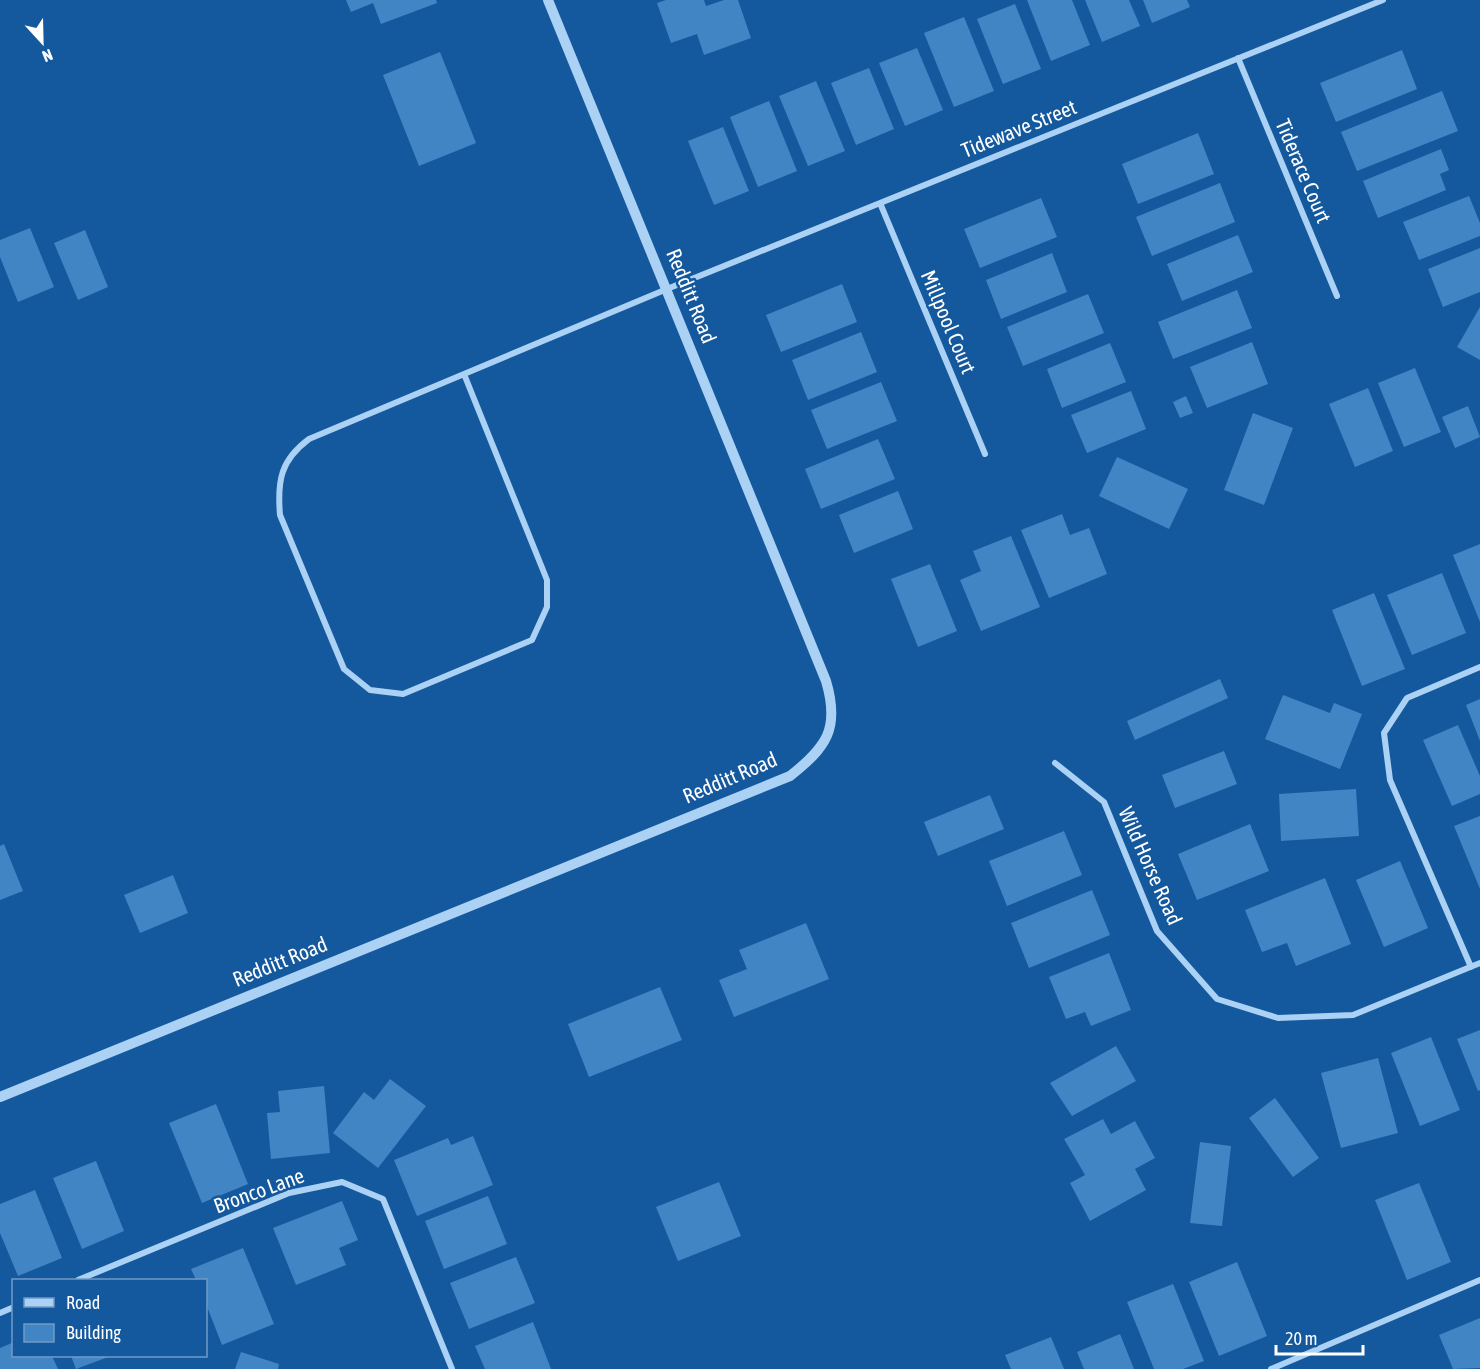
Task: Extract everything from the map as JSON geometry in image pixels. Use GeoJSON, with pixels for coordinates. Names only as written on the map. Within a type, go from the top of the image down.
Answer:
{"type":"FeatureCollection","features":[{"type":"Feature","properties":{"kind":"street","name":"Redditt Road"},"geometry":{"type":"LineString","coordinates":[[0,1097],[790,776],[814,757],[830,734],[834,706],[826,681],[668,289],[548,0]]}},
{"type":"Feature","properties":{"kind":"street","name":"Tidewave Street"},"geometry":{"type":"LineString","coordinates":[[464,374],[547,580],[547,607],[532,640],[403,694],[370,690],[344,669],[279,515],[278,489],[291,453],[309,439],[464,374],[668,289],[1383,0]]}},
{"type":"Feature","properties":{"kind":"street","name":"Tiderace Court"},"geometry":{"type":"LineString","coordinates":[[1238,58],[1337,296]]}},
{"type":"Feature","properties":{"kind":"street","name":"Millpool Court"},"geometry":{"type":"LineString","coordinates":[[880,203],[985,454]]}},
{"type":"Feature","properties":{"kind":"street"},"geometry":{"type":"LineString","coordinates":[[1471,967],[1390,780],[1384,733],[1407,698],[1480,667]]}},
{"type":"Feature","properties":{"kind":"street","name":"Wild Horse Road"},"geometry":{"type":"LineString","coordinates":[[1055,763],[1104,802],[1158,931],[1217,999],[1278,1018],[1353,1015],[1480,963]]}},
{"type":"Feature","properties":{"kind":"street","name":"Bronco Lane"},"geometry":{"type":"LineString","coordinates":[[83,1279],[290,1193],[342,1182],[383,1199],[452,1369]]}},
{"type":"Feature","properties":{"kind":"street"},"geometry":{"type":"LineString","coordinates":[[1271,1369],[1285,1366],[1480,1281]]}},
{"type":"Feature","properties":{"kind":"building"},"geometry":{"type":"Polygon","coordinates":[[[346,0],[436,0],[437,3],[381,24],[373,3],[351,12],[346,0]]]}},
{"type":"Feature","properties":{"kind":"building"},"geometry":{"type":"Polygon","coordinates":[[[666,0],[704,0],[706,6],[724,0],[738,0],[751,38],[704,55],[697,34],[671,43],[657,3],[666,0]]]}},
{"type":"Feature","properties":{"kind":"building"},"geometry":{"type":"Polygon","coordinates":[[[1027,0],[1072,0],[1090,45],[1051,61],[1027,0]]]}},
{"type":"Feature","properties":{"kind":"building"},"geometry":{"type":"Polygon","coordinates":[[[1085,0],[1129,0],[1140,26],[1102,42],[1085,0]]]}},
{"type":"Feature","properties":{"kind":"building"},"geometry":{"type":"Polygon","coordinates":[[[1143,0],[1187,0],[1190,7],[1152,23],[1143,0]]]}},
{"type":"Feature","properties":{"kind":"building"},"geometry":{"type":"Polygon","coordinates":[[[1015,4],[1041,69],[1003,84],[977,19],[1015,4]]]}},
{"type":"Feature","properties":{"kind":"building"},"geometry":{"type":"Polygon","coordinates":[[[964,17],[994,91],[954,107],[924,33],[964,17]]]}},
{"type":"Feature","properties":{"kind":"building"},"geometry":{"type":"Polygon","coordinates":[[[917,48],[943,110],[905,126],[879,63],[917,48]]]}},
{"type":"Feature","properties":{"kind":"building"},"geometry":{"type":"Polygon","coordinates":[[[1402,50],[1417,89],[1336,122],[1320,83],[1402,50]]]}},
{"type":"Feature","properties":{"kind":"building"},"geometry":{"type":"Polygon","coordinates":[[[440,52],[476,143],[419,166],[383,75],[440,52]]]}},
{"type":"Feature","properties":{"kind":"building"},"geometry":{"type":"Polygon","coordinates":[[[869,68],[894,129],[856,145],[831,83],[869,68]]]}},
{"type":"Feature","properties":{"kind":"building"},"geometry":{"type":"Polygon","coordinates":[[[816,81],[845,151],[808,166],[779,96],[816,81]]]}},
{"type":"Feature","properties":{"kind":"building"},"geometry":{"type":"Polygon","coordinates":[[[1442,91],[1458,131],[1357,171],[1341,132],[1442,91]]]}},
{"type":"Feature","properties":{"kind":"building"},"geometry":{"type":"Polygon","coordinates":[[[769,101],[797,171],[758,187],[730,117],[769,101]]]}},
{"type":"Feature","properties":{"kind":"building"},"geometry":{"type":"Polygon","coordinates":[[[723,127],[749,191],[714,205],[688,141],[723,127]]]}},
{"type":"Feature","properties":{"kind":"building"},"geometry":{"type":"Polygon","coordinates":[[[1198,133],[1214,174],[1138,204],[1122,164],[1198,133]]]}},
{"type":"Feature","properties":{"kind":"building"},"geometry":{"type":"Polygon","coordinates":[[[1441,149],[1449,170],[1440,174],[1446,190],[1378,218],[1363,181],[1441,149]]]}},
{"type":"Feature","properties":{"kind":"building"},"geometry":{"type":"Polygon","coordinates":[[[1220,183],[1235,222],[1152,256],[1136,217],[1220,183]]]}},
{"type":"Feature","properties":{"kind":"building"},"geometry":{"type":"Polygon","coordinates":[[[1469,196],[1480,223],[1480,236],[1419,260],[1403,222],[1469,196]]]}},
{"type":"Feature","properties":{"kind":"building"},"geometry":{"type":"Polygon","coordinates":[[[1041,198],[1057,237],[980,268],[964,229],[1041,198]]]}},
{"type":"Feature","properties":{"kind":"building"},"geometry":{"type":"Polygon","coordinates":[[[30,228],[54,287],[18,302],[0,257],[0,240],[30,228]]]}},
{"type":"Feature","properties":{"kind":"building"},"geometry":{"type":"Polygon","coordinates":[[[85,230],[108,287],[78,300],[54,243],[85,230]]]}},
{"type":"Feature","properties":{"kind":"building"},"geometry":{"type":"Polygon","coordinates":[[[1238,235],[1253,272],[1182,301],[1167,264],[1238,235]]]}},
{"type":"Feature","properties":{"kind":"building"},"geometry":{"type":"Polygon","coordinates":[[[1480,248],[1480,292],[1443,307],[1428,269],[1480,248]]]}},
{"type":"Feature","properties":{"kind":"building"},"geometry":{"type":"Polygon","coordinates":[[[1052,253],[1067,292],[1001,319],[986,280],[1052,253]]]}},
{"type":"Feature","properties":{"kind":"building"},"geometry":{"type":"Polygon","coordinates":[[[842,284],[857,322],[781,352],[766,315],[842,284]]]}},
{"type":"Feature","properties":{"kind":"building"},"geometry":{"type":"Polygon","coordinates":[[[1237,290],[1252,328],[1173,359],[1158,322],[1237,290]]]}},
{"type":"Feature","properties":{"kind":"building"},"geometry":{"type":"Polygon","coordinates":[[[1088,294],[1104,333],[1023,366],[1007,327],[1088,294]]]}},
{"type":"Feature","properties":{"kind":"building"},"geometry":{"type":"Polygon","coordinates":[[[1480,307],[1480,360],[1457,347],[1480,307]]]}},
{"type":"Feature","properties":{"kind":"building"},"geometry":{"type":"Polygon","coordinates":[[[861,332],[877,372],[808,400],[792,360],[861,332]]]}},
{"type":"Feature","properties":{"kind":"building"},"geometry":{"type":"Polygon","coordinates":[[[1252,342],[1268,384],[1207,408],[1190,367],[1252,342]]]}},
{"type":"Feature","properties":{"kind":"building"},"geometry":{"type":"Polygon","coordinates":[[[1110,343],[1126,382],[1062,408],[1047,369],[1110,343]]]}},
{"type":"Feature","properties":{"kind":"building"},"geometry":{"type":"Polygon","coordinates":[[[1415,368],[1441,432],[1404,447],[1378,383],[1415,368]]]}},
{"type":"Feature","properties":{"kind":"building"},"geometry":{"type":"Polygon","coordinates":[[[881,382],[897,421],[827,449],[811,410],[881,382]]]}},
{"type":"Feature","properties":{"kind":"building"},"geometry":{"type":"Polygon","coordinates":[[[1368,388],[1393,451],[1355,467],[1329,404],[1368,388]]]}},
{"type":"Feature","properties":{"kind":"building"},"geometry":{"type":"Polygon","coordinates":[[[1131,391],[1146,429],[1087,453],[1071,415],[1131,391]]]}},
{"type":"Feature","properties":{"kind":"building"},"geometry":{"type":"Polygon","coordinates":[[[1186,396],[1193,413],[1180,418],[1173,402],[1186,396]]]}},
{"type":"Feature","properties":{"kind":"building"},"geometry":{"type":"Polygon","coordinates":[[[1468,406],[1480,437],[1455,448],[1442,417],[1468,406]]]}},
{"type":"Feature","properties":{"kind":"building"},"geometry":{"type":"Polygon","coordinates":[[[1253,413],[1293,428],[1264,505],[1224,490],[1253,413]]]}},
{"type":"Feature","properties":{"kind":"building"},"geometry":{"type":"Polygon","coordinates":[[[878,439],[895,479],[821,509],[805,469],[878,439]]]}},
{"type":"Feature","properties":{"kind":"building"},"geometry":{"type":"Polygon","coordinates":[[[1117,457],[1188,489],[1169,529],[1099,496],[1117,457]]]}},
{"type":"Feature","properties":{"kind":"building"},"geometry":{"type":"Polygon","coordinates":[[[898,491],[913,529],[854,553],[839,515],[898,491]]]}},
{"type":"Feature","properties":{"kind":"building"},"geometry":{"type":"Polygon","coordinates":[[[1062,514],[1070,535],[1089,528],[1107,574],[1049,598],[1021,530],[1062,514]]]}},
{"type":"Feature","properties":{"kind":"building"},"geometry":{"type":"Polygon","coordinates":[[[1011,536],[1040,607],[981,631],[960,580],[981,571],[973,551],[1011,536]]]}},
{"type":"Feature","properties":{"kind":"building"},"geometry":{"type":"Polygon","coordinates":[[[1480,544],[1480,622],[1453,555],[1480,544]]]}},
{"type":"Feature","properties":{"kind":"building"},"geometry":{"type":"Polygon","coordinates":[[[930,564],[957,631],[918,647],[891,579],[930,564]]]}},
{"type":"Feature","properties":{"kind":"building"},"geometry":{"type":"Polygon","coordinates":[[[1442,573],[1466,633],[1412,655],[1387,595],[1442,573]]]}},
{"type":"Feature","properties":{"kind":"building"},"geometry":{"type":"Polygon","coordinates":[[[1374,593],[1405,669],[1362,686],[1332,610],[1374,593]]]}},
{"type":"Feature","properties":{"kind":"building"},"geometry":{"type":"Polygon","coordinates":[[[1220,679],[1228,698],[1135,740],[1127,721],[1220,679]]]}},
{"type":"Feature","properties":{"kind":"building"},"geometry":{"type":"Polygon","coordinates":[[[1283,695],[1330,713],[1334,703],[1362,714],[1340,769],[1265,739],[1283,695]]]}},
{"type":"Feature","properties":{"kind":"building"},"geometry":{"type":"Polygon","coordinates":[[[1480,699],[1480,741],[1466,705],[1480,699]]]}},
{"type":"Feature","properties":{"kind":"building"},"geometry":{"type":"Polygon","coordinates":[[[1458,725],[1480,776],[1480,794],[1452,806],[1423,740],[1458,725]]]}},
{"type":"Feature","properties":{"kind":"building"},"geometry":{"type":"Polygon","coordinates":[[[1224,751],[1237,784],[1175,808],[1162,775],[1224,751]]]}},
{"type":"Feature","properties":{"kind":"building"},"geometry":{"type":"Polygon","coordinates":[[[1356,789],[1359,836],[1281,841],[1279,794],[1356,789]]]}},
{"type":"Feature","properties":{"kind":"building"},"geometry":{"type":"Polygon","coordinates":[[[990,795],[1004,829],[938,856],[924,822],[990,795]]]}},
{"type":"Feature","properties":{"kind":"building"},"geometry":{"type":"Polygon","coordinates":[[[1480,816],[1480,889],[1454,826],[1480,816]]]}},
{"type":"Feature","properties":{"kind":"building"},"geometry":{"type":"Polygon","coordinates":[[[1250,824],[1269,871],[1197,900],[1178,854],[1250,824]]]}},
{"type":"Feature","properties":{"kind":"building"},"geometry":{"type":"Polygon","coordinates":[[[1064,831],[1082,875],[1007,906],[989,861],[1064,831]]]}},
{"type":"Feature","properties":{"kind":"building"},"geometry":{"type":"Polygon","coordinates":[[[4,844],[23,891],[0,900],[0,846],[4,844]]]}},
{"type":"Feature","properties":{"kind":"building"},"geometry":{"type":"Polygon","coordinates":[[[1400,861],[1428,928],[1384,947],[1356,880],[1400,861]]]}},
{"type":"Feature","properties":{"kind":"building"},"geometry":{"type":"Polygon","coordinates":[[[173,875],[188,913],[140,933],[124,895],[173,875]]]}},
{"type":"Feature","properties":{"kind":"building"},"geometry":{"type":"Polygon","coordinates":[[[1325,878],[1351,944],[1296,966],[1287,943],[1262,952],[1245,910],[1325,878]]]}},
{"type":"Feature","properties":{"kind":"building"},"geometry":{"type":"Polygon","coordinates":[[[1092,890],[1110,935],[1029,968],[1011,923],[1092,890]]]}},
{"type":"Feature","properties":{"kind":"building"},"geometry":{"type":"Polygon","coordinates":[[[806,923],[829,979],[734,1017],[719,980],[747,969],[739,950],[806,923]]]}},
{"type":"Feature","properties":{"kind":"building"},"geometry":{"type":"Polygon","coordinates":[[[1109,953],[1131,1010],[1091,1026],[1085,1012],[1066,1019],[1049,977],[1109,953]]]}},
{"type":"Feature","properties":{"kind":"building"},"geometry":{"type":"Polygon","coordinates":[[[660,987],[682,1040],[589,1077],[568,1024],[660,987]]]}},
{"type":"Feature","properties":{"kind":"building"},"geometry":{"type":"Polygon","coordinates":[[[1480,1030],[1480,1090],[1478,1091],[1457,1039],[1480,1030]]]}},
{"type":"Feature","properties":{"kind":"building"},"geometry":{"type":"Polygon","coordinates":[[[1431,1037],[1460,1110],[1420,1126],[1391,1053],[1431,1037]]]}},
{"type":"Feature","properties":{"kind":"building"},"geometry":{"type":"Polygon","coordinates":[[[1116,1046],[1136,1081],[1072,1116],[1050,1083],[1116,1046]]]}},
{"type":"Feature","properties":{"kind":"building"},"geometry":{"type":"Polygon","coordinates":[[[1378,1058],[1398,1133],[1341,1148],[1321,1073],[1378,1058]]]}},
{"type":"Feature","properties":{"kind":"building"},"geometry":{"type":"Polygon","coordinates":[[[390,1079],[426,1106],[378,1168],[333,1133],[364,1092],[374,1100],[390,1079]]]}},
{"type":"Feature","properties":{"kind":"building"},"geometry":{"type":"Polygon","coordinates":[[[324,1086],[330,1153],[271,1159],[267,1113],[280,1112],[278,1091],[324,1086]]]}},
{"type":"Feature","properties":{"kind":"building"},"geometry":{"type":"Polygon","coordinates":[[[1275,1098],[1319,1158],[1293,1177],[1249,1118],[1275,1098]]]}},
{"type":"Feature","properties":{"kind":"building"},"geometry":{"type":"Polygon","coordinates":[[[216,1104],[248,1184],[202,1203],[169,1123],[216,1104]]]}},
{"type":"Feature","properties":{"kind":"building"},"geometry":{"type":"Polygon","coordinates":[[[1103,1119],[1111,1134],[1135,1121],[1155,1158],[1135,1169],[1146,1190],[1090,1221],[1070,1183],[1085,1175],[1064,1139],[1103,1119]]]}},
{"type":"Feature","properties":{"kind":"building"},"geometry":{"type":"Polygon","coordinates":[[[473,1136],[493,1185],[417,1216],[394,1160],[448,1138],[451,1145],[473,1136]]]}},
{"type":"Feature","properties":{"kind":"building"},"geometry":{"type":"Polygon","coordinates":[[[1200,1142],[1231,1146],[1222,1226],[1190,1223],[1200,1142]]]}},
{"type":"Feature","properties":{"kind":"building"},"geometry":{"type":"Polygon","coordinates":[[[96,1161],[124,1231],[82,1249],[53,1178],[96,1161]]]}},
{"type":"Feature","properties":{"kind":"building"},"geometry":{"type":"Polygon","coordinates":[[[719,1182],[741,1236],[678,1261],[656,1207],[719,1182]]]}},
{"type":"Feature","properties":{"kind":"building"},"geometry":{"type":"Polygon","coordinates":[[[1419,1183],[1451,1262],[1407,1280],[1375,1200],[1419,1183]]]}},
{"type":"Feature","properties":{"kind":"building"},"geometry":{"type":"Polygon","coordinates":[[[35,1190],[62,1258],[18,1276],[0,1233],[0,1204],[35,1190]]]}},
{"type":"Feature","properties":{"kind":"building"},"geometry":{"type":"Polygon","coordinates":[[[488,1196],[507,1244],[444,1269],[425,1221],[488,1196]]]}},
{"type":"Feature","properties":{"kind":"building"},"geometry":{"type":"Polygon","coordinates":[[[342,1201],[358,1240],[339,1248],[346,1265],[296,1285],[273,1228],[342,1201]]]}},
{"type":"Feature","properties":{"kind":"building"},"geometry":{"type":"Polygon","coordinates":[[[243,1248],[274,1324],[222,1345],[207,1307],[207,1279],[196,1279],[191,1269],[243,1248]]]}},
{"type":"Feature","properties":{"kind":"building"},"geometry":{"type":"Polygon","coordinates":[[[516,1257],[535,1303],[469,1329],[450,1283],[516,1257]]]}},
{"type":"Feature","properties":{"kind":"building"},"geometry":{"type":"Polygon","coordinates":[[[1237,1262],[1267,1336],[1219,1356],[1189,1282],[1237,1262]]]}},
{"type":"Feature","properties":{"kind":"building"},"geometry":{"type":"Polygon","coordinates":[[[1173,1284],[1204,1361],[1183,1369],[1154,1369],[1127,1302],[1173,1284]]]}},
{"type":"Feature","properties":{"kind":"building"},"geometry":{"type":"Polygon","coordinates":[[[1480,1318],[1480,1368],[1453,1369],[1439,1335],[1480,1318]]]}},
{"type":"Feature","properties":{"kind":"building"},"geometry":{"type":"Polygon","coordinates":[[[533,1322],[551,1369],[485,1369],[475,1346],[533,1322]]]}},
{"type":"Feature","properties":{"kind":"building"},"geometry":{"type":"Polygon","coordinates":[[[1120,1334],[1134,1369],[1084,1369],[1077,1352],[1120,1334]]]}},
{"type":"Feature","properties":{"kind":"building"},"geometry":{"type":"Polygon","coordinates":[[[1051,1337],[1064,1369],[1011,1369],[1005,1355],[1051,1337]]]}},
{"type":"Feature","properties":{"kind":"building"},"geometry":{"type":"Polygon","coordinates":[[[12,1343],[12,1357],[52,1357],[58,1369],[0,1369],[0,1348],[12,1343]]]}},
{"type":"Feature","properties":{"kind":"building"},"geometry":{"type":"Polygon","coordinates":[[[241,1352],[279,1364],[278,1369],[235,1369],[241,1352]]]}},
{"type":"Feature","properties":{"kind":"building"},"geometry":{"type":"Polygon","coordinates":[[[71,1357],[108,1357],[76,1369],[71,1357]]]}}]}
